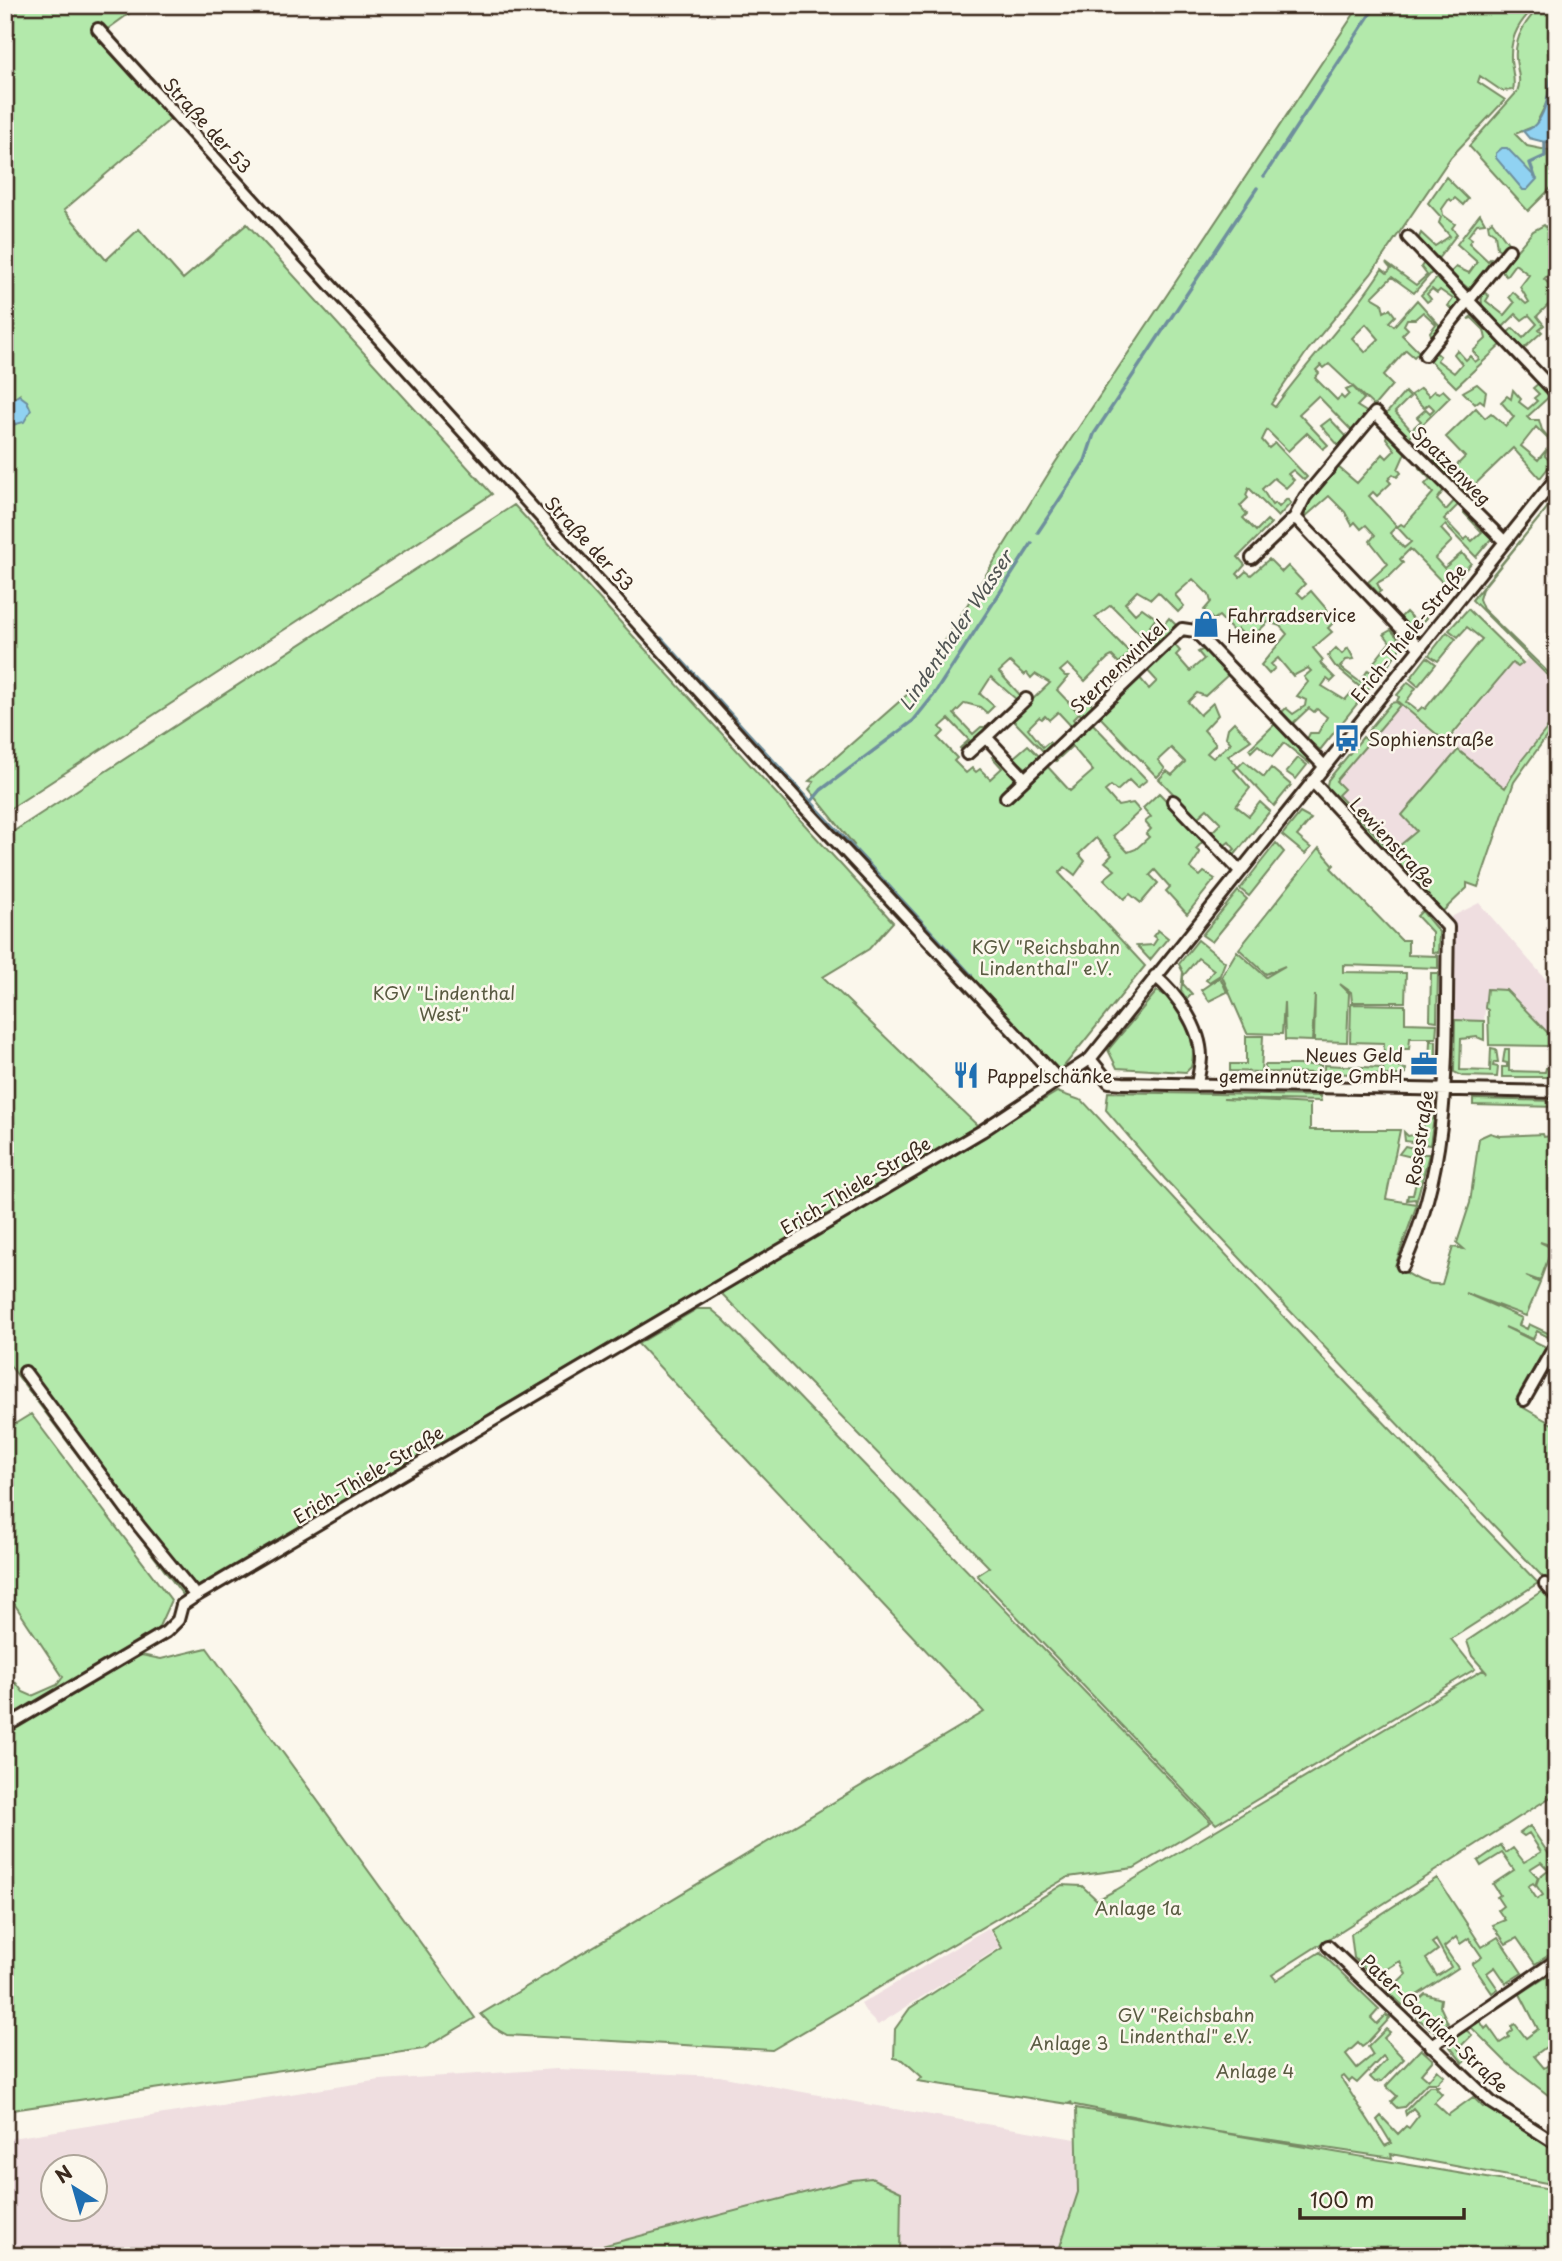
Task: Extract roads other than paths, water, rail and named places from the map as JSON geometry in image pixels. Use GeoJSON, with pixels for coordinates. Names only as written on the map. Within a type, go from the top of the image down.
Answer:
{"type":"FeatureCollection","features":[{"type":"Feature","properties":{"kind":"street","name":"Straße der 53"},"geometry":{"type":"LineString","coordinates":[[97,29],[804,808],[1059,1080]]}},
{"type":"Feature","properties":{"kind":"street"},"geometry":{"type":"LineString","coordinates":[[1408,237],[1557,394]]}},
{"type":"Feature","properties":{"kind":"street"},"geometry":{"type":"LineString","coordinates":[[1425,355],[1509,250]]}},
{"type":"Feature","properties":{"kind":"street","name":"Spatzenweg"},"geometry":{"type":"LineString","coordinates":[[1295,517],[1305,497],[1375,413],[1504,541]]}},
{"type":"Feature","properties":{"kind":"street","name":"Erich-Thiele-Straße"},"geometry":{"type":"LineString","coordinates":[[5,1727],[166,1632],[178,1620],[182,1605],[982,1131],[1090,1059],[1418,646],[1557,477]]}},
{"type":"Feature","properties":{"kind":"street"},"geometry":{"type":"LineString","coordinates":[[1252,558],[1295,517],[1418,646]]}},
{"type":"Feature","properties":{"kind":"street","name":"Sternenwinkel"},"geometry":{"type":"LineString","coordinates":[[1006,797],[1175,634],[1189,629],[1324,766]]}},
{"type":"Feature","properties":{"kind":"street"},"geometry":{"type":"LineString","coordinates":[[967,754],[1026,699]]}},
{"type":"Feature","properties":{"kind":"street"},"geometry":{"type":"LineString","coordinates":[[986,737],[1025,779]]}},
{"type":"Feature","properties":{"kind":"street","name":"Lewienstraße"},"geometry":{"type":"LineString","coordinates":[[1312,781],[1448,927]]}},
{"type":"Feature","properties":{"kind":"street"},"geometry":{"type":"LineString","coordinates":[[1173,801],[1240,872]]}},
{"type":"Feature","properties":{"kind":"street","name":"Rosestraße"},"geometry":{"type":"LineString","coordinates":[[1403,1266],[1419,1228],[1437,1157],[1445,1090],[1448,927]]}},
{"type":"Feature","properties":{"kind":"street"},"geometry":{"type":"LineString","coordinates":[[1155,976],[1178,1000],[1196,1037],[1201,1059],[1197,1085]]}},
{"type":"Feature","properties":{"kind":"street"},"geometry":{"type":"LineString","coordinates":[[1090,1059],[1109,1082],[1557,1092]]}},
{"type":"Feature","properties":{"kind":"street"},"geometry":{"type":"LineString","coordinates":[[1524,1400],[1557,1342]]}},
{"type":"Feature","properties":{"kind":"street"},"geometry":{"type":"LineString","coordinates":[[25,1373],[196,1597]]}},
{"type":"Feature","properties":{"kind":"street"},"geometry":{"type":"LineString","coordinates":[[1545,1584],[1557,1597]]}},
{"type":"Feature","properties":{"kind":"street","name":"Pater-Gordian-Straße"},"geometry":{"type":"LineString","coordinates":[[1328,1946],[1491,2102],[1557,2144]]}},
{"type":"Feature","properties":{"kind":"street"},"geometry":{"type":"LineString","coordinates":[[1431,2046],[1557,1960]]}},
{"type":"Feature","properties":{"kind":"water"},"geometry":{"type":"Polygon","coordinates":[[[1554,54],[1557,140],[1552,144],[1529,138],[1523,131],[1539,120],[1544,110],[1554,54]]]}},
{"type":"Feature","properties":{"kind":"water"},"geometry":{"type":"Polygon","coordinates":[[[1507,148],[1537,179],[1527,190],[1523,190],[1496,158],[1496,153],[1507,148]]]}},
{"type":"Feature","properties":{"kind":"water"},"geometry":{"type":"Polygon","coordinates":[[[19,395],[27,401],[31,410],[24,422],[9,426],[5,423],[5,405],[19,395]]]}},
{"type":"Feature","properties":{"kind":"waterway","name":"Lindenthaler Wasser"},"geometry":{"type":"LineString","coordinates":[[1264,176],[1376,5]]}},
{"type":"Feature","properties":{"kind":"waterway"},"geometry":{"type":"LineString","coordinates":[[1535,177],[1530,163],[1545,156],[1545,142]]}},
{"type":"Feature","properties":{"kind":"waterway","name":"Lindenthaler Wasser"},"geometry":{"type":"LineString","coordinates":[[1038,532],[1085,461],[1094,434],[1257,188]]}},
{"type":"Feature","properties":{"kind":"waterway","name":"Lindenthaler Wasser"},"geometry":{"type":"LineString","coordinates":[[661,638],[811,802],[821,790],[913,721],[933,696],[1032,543]]}},
{"type":"Feature","properties":{"kind":"waterway"},"geometry":{"type":"LineString","coordinates":[[811,802],[971,975]]}},
{"type":"Feature","properties":{"kind":"place","name":"Fahrradservice Heine"},"geometry":{"type":"Point","coordinates":[1206,624]}},
{"type":"Feature","properties":{"kind":"place","name":"Sophienstraße"},"geometry":{"type":"Point","coordinates":[1347,738]}},
{"type":"Feature","properties":{"kind":"place","name":"Neues Geld gemeinnützige GmbH"},"geometry":{"type":"Point","coordinates":[1424,1064]}},
{"type":"Feature","properties":{"kind":"place","name":"Pappelschänke"},"geometry":{"type":"Point","coordinates":[966,1075]}},
{"type":"Feature","properties":{"kind":"park label","name":"KGV \"Reichsbahn Lindenthal\" e.V."},"geometry":{"type":"Point","coordinates":[1046,956]}},
{"type":"Feature","properties":{"kind":"park label","name":"KGV \"Lindenthal West\""},"geometry":{"type":"Point","coordinates":[444,1002]}},
{"type":"Feature","properties":{"kind":"park label","name":"Anlage 1a"},"geometry":{"type":"Point","coordinates":[1138,1907]}},
{"type":"Feature","properties":{"kind":"park label","name":"GV \"Reichsbahn Lindenthal\" e.V."},"geometry":{"type":"Point","coordinates":[1186,2024]}},
{"type":"Feature","properties":{"kind":"park label","name":"Anlage 3"},"geometry":{"type":"Point","coordinates":[1069,2042]}},
{"type":"Feature","properties":{"kind":"park label","name":"Anlage 4"},"geometry":{"type":"Point","coordinates":[1255,2070]}}]}
